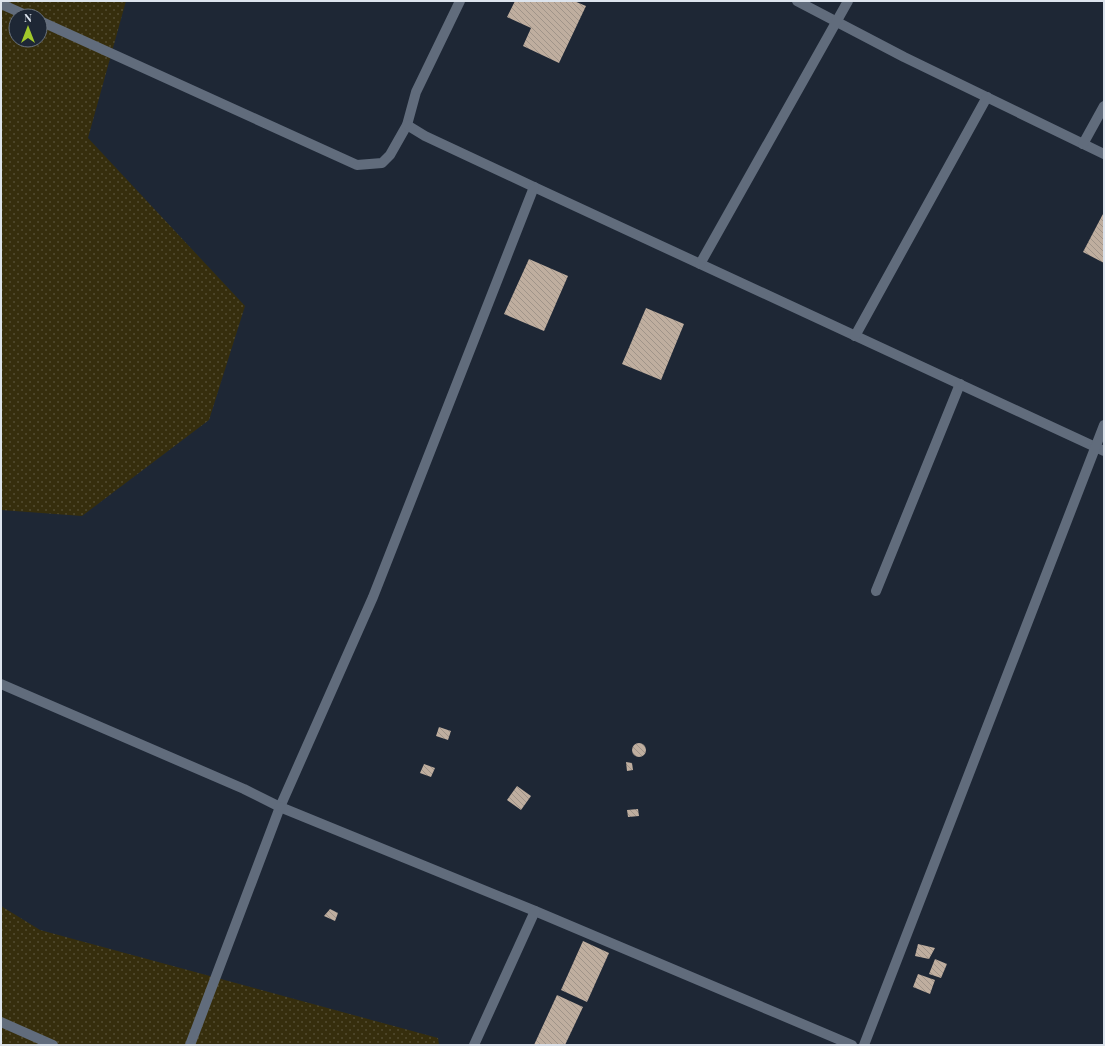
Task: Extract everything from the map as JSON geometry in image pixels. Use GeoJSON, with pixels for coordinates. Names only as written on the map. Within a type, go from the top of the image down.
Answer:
{"type":"FeatureCollection","features":[{"type":"Feature","properties":{"kind":"street"},"geometry":{"type":"LineString","coordinates":[[48,25],[357,165],[382,163],[390,155],[407,126],[416,92],[460,1]]}},
{"type":"Feature","properties":{"kind":"street"},"geometry":{"type":"LineString","coordinates":[[798,1],[904,57],[1104,154]]}},
{"type":"Feature","properties":{"kind":"street"},"geometry":{"type":"LineString","coordinates":[[700,264],[848,1]]}},
{"type":"Feature","properties":{"kind":"street"},"geometry":{"type":"LineString","coordinates":[[855,336],[987,97]]}},
{"type":"Feature","properties":{"kind":"street"},"geometry":{"type":"LineString","coordinates":[[1083,144],[1104,106]]}},
{"type":"Feature","properties":{"kind":"street"},"geometry":{"type":"LineString","coordinates":[[407,126],[425,136],[534,187],[1100,448]]}},
{"type":"Feature","properties":{"kind":"street"},"geometry":{"type":"LineString","coordinates":[[190,1045],[280,807],[373,597],[534,187]]}},
{"type":"Feature","properties":{"kind":"street"},"geometry":{"type":"LineString","coordinates":[[876,591],[960,384]]}},
{"type":"Feature","properties":{"kind":"street"},"geometry":{"type":"LineString","coordinates":[[864,1045],[1100,448],[1104,425]]}},
{"type":"Feature","properties":{"kind":"street"},"geometry":{"type":"LineString","coordinates":[[1,684],[244,789],[280,807],[535,911],[852,1045]]}},
{"type":"Feature","properties":{"kind":"street"},"geometry":{"type":"LineString","coordinates":[[474,1045],[535,911]]}},
{"type":"Feature","properties":{"kind":"street"},"geometry":{"type":"LineString","coordinates":[[1,1022],[53,1045]]}},
{"type":"Feature","properties":{"kind":"sand"},"geometry":{"type":"Polygon","coordinates":[[[1,1],[126,1],[88,138],[245,306],[209,420],[82,516],[1,510],[1,1]]]}},
{"type":"Feature","properties":{"kind":"sand"},"geometry":{"type":"Polygon","coordinates":[[[1,906],[40,930],[438,1038],[439,1045],[1,1045],[1,906]]]}},
{"type":"Feature","properties":{"kind":"building"},"geometry":{"type":"Polygon","coordinates":[[[515,1],[574,1],[586,6],[559,63],[523,46],[531,28],[507,17],[515,1]]]}},
{"type":"Feature","properties":{"kind":"building"},"geometry":{"type":"Polygon","coordinates":[[[1104,212],[1104,263],[1083,252],[1104,212]]]}},
{"type":"Feature","properties":{"kind":"building"},"geometry":{"type":"Polygon","coordinates":[[[529,259],[568,276],[544,331],[504,314],[529,259]]]}},
{"type":"Feature","properties":{"kind":"building"},"geometry":{"type":"Polygon","coordinates":[[[646,308],[684,324],[661,380],[622,364],[646,308]]]}},
{"type":"Feature","properties":{"kind":"building"},"geometry":{"type":"Polygon","coordinates":[[[439,727],[451,731],[448,740],[436,736],[439,727]]]}},
{"type":"Feature","properties":{"kind":"building"},"geometry":{"type":"Polygon","coordinates":[[[639,743],[644,745],[646,750],[644,755],[639,757],[634,755],[632,750],[634,745],[639,743]]]}},
{"type":"Feature","properties":{"kind":"building"},"geometry":{"type":"Polygon","coordinates":[[[626,762],[632,763],[633,770],[627,771],[626,762]]]}},
{"type":"Feature","properties":{"kind":"building"},"geometry":{"type":"Polygon","coordinates":[[[424,764],[435,768],[431,777],[420,773],[424,764]]]}},
{"type":"Feature","properties":{"kind":"building"},"geometry":{"type":"Polygon","coordinates":[[[517,786],[531,796],[521,810],[507,800],[517,786]]]}},
{"type":"Feature","properties":{"kind":"building"},"geometry":{"type":"Polygon","coordinates":[[[638,809],[639,816],[628,817],[627,810],[638,809]]]}},
{"type":"Feature","properties":{"kind":"building"},"geometry":{"type":"Polygon","coordinates":[[[330,909],[338,913],[335,921],[324,916],[330,909]]]}},
{"type":"Feature","properties":{"kind":"building"},"geometry":{"type":"Polygon","coordinates":[[[583,941],[609,953],[587,1002],[561,990],[583,941]]]}},
{"type":"Feature","properties":{"kind":"building"},"geometry":{"type":"Polygon","coordinates":[[[918,944],[935,948],[929,959],[915,956],[918,944]]]}},
{"type":"Feature","properties":{"kind":"building"},"geometry":{"type":"Polygon","coordinates":[[[935,959],[947,964],[941,978],[929,974],[935,959]]]}},
{"type":"Feature","properties":{"kind":"building"},"geometry":{"type":"Polygon","coordinates":[[[918,974],[935,980],[930,994],[913,987],[918,974]]]}},
{"type":"Feature","properties":{"kind":"building"},"geometry":{"type":"Polygon","coordinates":[[[557,995],[583,1007],[565,1045],[534,1045],[557,995]]]}}]}
